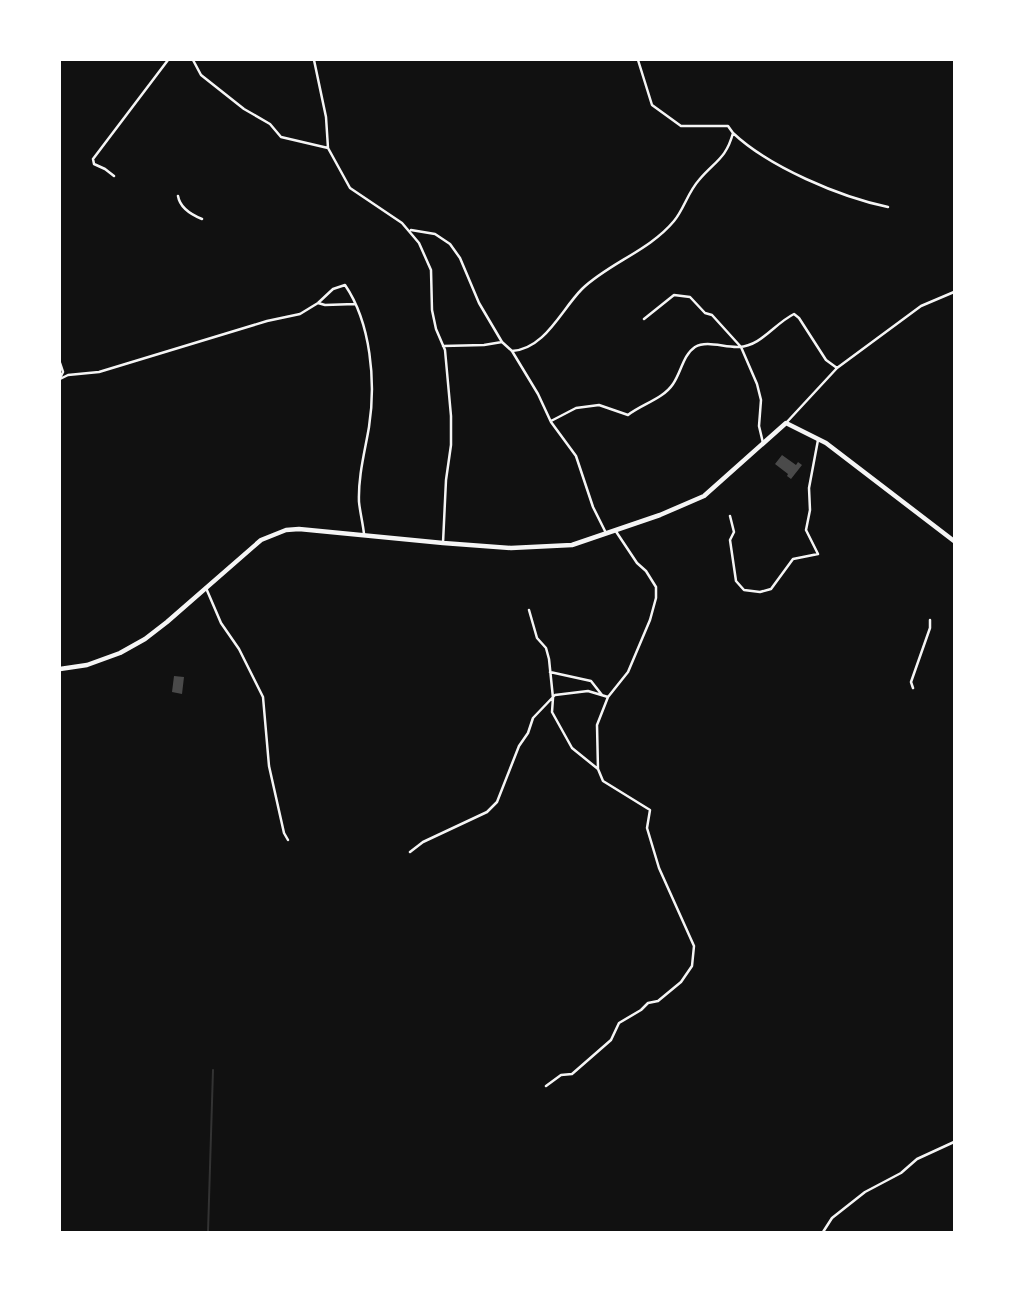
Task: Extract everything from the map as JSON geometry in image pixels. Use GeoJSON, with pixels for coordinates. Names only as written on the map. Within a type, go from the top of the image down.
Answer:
{"type":"FeatureCollection","features":[{"type":"Feature","properties":{"kind":"main road"},"geometry":{"type":"LineString","coordinates":[[60,669],[87,665],[120,653],[167,622],[261,540],[286,530],[364,534],[443,543],[546,547],[572,545],[705,496],[786,422],[818,438],[954,541]]}},
{"type":"Feature","properties":{"kind":"street"},"geometry":{"type":"LineString","coordinates":[[114,177],[94,164],[93,159],[168,60]]}},
{"type":"Feature","properties":{"kind":"street"},"geometry":{"type":"LineString","coordinates":[[193,60],[201,75],[244,109],[270,124],[281,137],[328,148]]}},
{"type":"Feature","properties":{"kind":"street"},"geometry":{"type":"LineString","coordinates":[[314,60],[326,117],[328,148],[350,188],[408,229],[419,243],[431,270],[432,310],[448,367],[451,445],[446,480],[443,543]]}},
{"type":"Feature","properties":{"kind":"street"},"geometry":{"type":"LineString","coordinates":[[638,60],[652,105],[681,126],[727,125],[749,148],[797,174],[867,202],[888,207]]}},
{"type":"Feature","properties":{"kind":"street"},"geometry":{"type":"LineString","coordinates":[[512,351],[525,350],[542,338],[584,287],[641,250],[674,221],[698,181],[728,151],[733,133]]}},
{"type":"Feature","properties":{"kind":"street"},"geometry":{"type":"LineString","coordinates":[[178,196],[178,200],[192,215],[202,219]]}},
{"type":"Feature","properties":{"kind":"street"},"geometry":{"type":"LineString","coordinates":[[408,229],[435,234],[450,244],[460,258],[479,303],[502,342],[512,351],[551,421],[576,456],[593,508],[606,534]]}},
{"type":"Feature","properties":{"kind":"street"},"geometry":{"type":"LineString","coordinates":[[60,378],[68,374],[99,372],[267,321],[300,314],[334,289],[345,285],[365,327],[370,352],[369,425],[359,502],[364,534]]}},
{"type":"Feature","properties":{"kind":"street"},"geometry":{"type":"LineString","coordinates":[[786,422],[836,368],[921,306],[954,292]]}},
{"type":"Feature","properties":{"kind":"street"},"geometry":{"type":"LineString","coordinates":[[644,319],[674,295],[690,297],[705,313],[712,315],[741,347],[761,400],[759,426],[763,443]]}},
{"type":"Feature","properties":{"kind":"street"},"geometry":{"type":"LineString","coordinates":[[318,303],[355,304]]}},
{"type":"Feature","properties":{"kind":"street"},"geometry":{"type":"LineString","coordinates":[[551,421],[576,408],[599,405],[628,415],[662,396],[673,385],[693,348],[710,344],[741,347],[757,342],[794,314],[826,360],[836,368]]}},
{"type":"Feature","properties":{"kind":"street"},"geometry":{"type":"LineString","coordinates":[[443,346],[502,342]]}},
{"type":"Feature","properties":{"kind":"street"},"geometry":{"type":"LineString","coordinates":[[60,363],[64,372],[60,378]]}},
{"type":"Feature","properties":{"kind":"street"},"geometry":{"type":"LineString","coordinates":[[730,516],[734,532],[730,540],[736,581],[744,590],[760,592],[771,589],[793,559],[818,554],[806,530],[810,510],[809,488],[818,438]]}},
{"type":"Feature","properties":{"kind":"street"},"geometry":{"type":"LineString","coordinates":[[546,1086],[561,1075],[572,1074],[611,1040],[619,1023],[648,1003],[658,1001],[681,982],[692,966],[694,946],[659,868],[647,828],[650,810],[603,781],[598,769],[597,725],[608,697],[628,672],[650,620],[656,598],[656,587],[615,530]]}},
{"type":"Feature","properties":{"kind":"street"},"geometry":{"type":"LineString","coordinates":[[206,588],[263,697],[269,766],[284,833],[288,840]]}},
{"type":"Feature","properties":{"kind":"street"},"geometry":{"type":"LineString","coordinates":[[529,610],[537,638],[545,648],[553,698],[552,712],[567,741],[598,769]]}},
{"type":"Feature","properties":{"kind":"street"},"geometry":{"type":"LineString","coordinates":[[913,688],[911,682],[930,628],[930,620]]}},
{"type":"Feature","properties":{"kind":"street"},"geometry":{"type":"LineString","coordinates":[[550,672],[591,681],[602,695]]}},
{"type":"Feature","properties":{"kind":"street"},"geometry":{"type":"LineString","coordinates":[[410,852],[423,842],[487,812],[497,802],[533,718],[555,695],[588,691],[608,697]]}},
{"type":"Feature","properties":{"kind":"street"},"geometry":{"type":"LineString","coordinates":[[823,1233],[832,1218],[865,1192],[901,1173],[917,1159],[954,1142]]}},
{"type":"Feature","properties":{"kind":"building"},"geometry":{"type":"Polygon","coordinates":[[[782,455],[796,465],[798,462],[802,465],[791,479],[775,464],[782,455]]]}},
{"type":"Feature","properties":{"kind":"building"},"geometry":{"type":"Polygon","coordinates":[[[174,676],[184,677],[182,694],[172,692],[174,676]]]}},
{"type":"Feature","properties":{"kind":"waterway"},"geometry":{"type":"LineString","coordinates":[[208,1232],[213,1070]]}}]}
